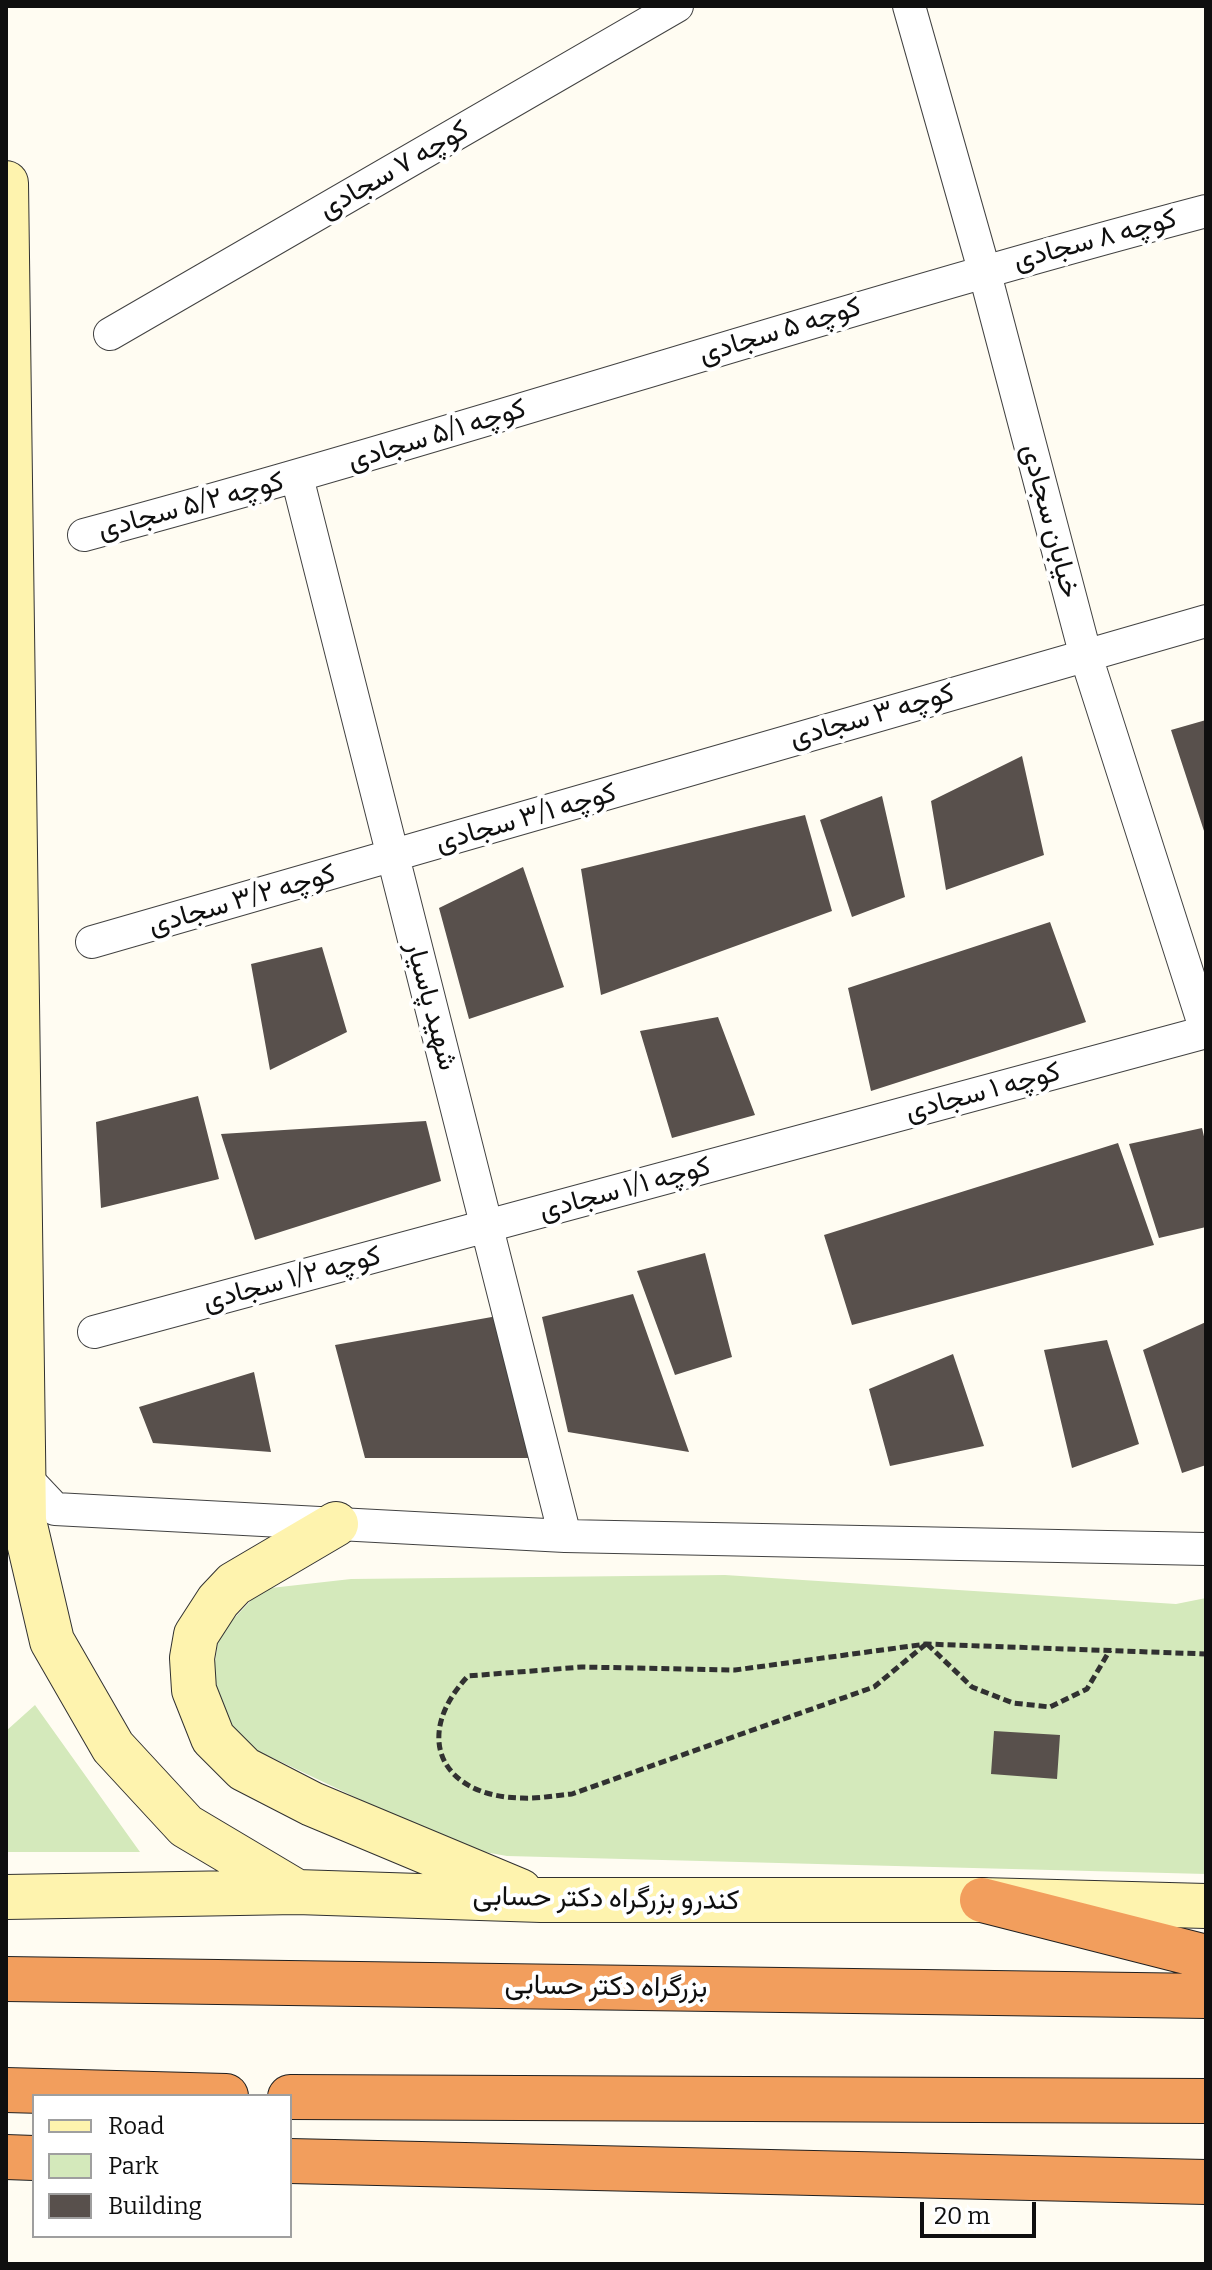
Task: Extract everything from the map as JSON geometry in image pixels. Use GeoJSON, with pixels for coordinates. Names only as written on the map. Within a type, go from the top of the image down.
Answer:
{"type":"FeatureCollection","features":[{"type":"Feature","properties":{"kind":"highway"},"geometry":{"type":"LineString","coordinates":[[982,1900],[1206,1957]]}},
{"type":"Feature","properties":{"kind":"highway","name":"بزرگراه دکتر حسابی"},"geometry":{"type":"LineString","coordinates":[[6,1979],[1206,1996]]}},
{"type":"Feature","properties":{"kind":"highway"},"geometry":{"type":"LineString","coordinates":[[6,2090],[153,2094]]}},
{"type":"Feature","properties":{"kind":"highway"},"geometry":{"type":"LineString","coordinates":[[292,2097],[1206,2101]]}},
{"type":"Feature","properties":{"kind":"highway"},"geometry":{"type":"LineString","coordinates":[[6,2157],[32,2158]]}},
{"type":"Feature","properties":{"kind":"highway"},"geometry":{"type":"LineString","coordinates":[[292,2161],[1206,2182]]}},
{"type":"Feature","properties":{"kind":"main road"},"geometry":{"type":"LineString","coordinates":[[6,183],[12,964],[24,1521],[52,1641],[113,1747],[186,1826],[297,1892]]}},
{"type":"Feature","properties":{"kind":"main road"},"geometry":{"type":"LineString","coordinates":[[336,1524],[234,1584],[196,1635],[192,1658],[194,1690],[213,1738],[244,1769],[312,1804],[541,1900]]}},
{"type":"Feature","properties":{"kind":"main road","name":"کندرو بزرگراه دکتر حسابی"},"geometry":{"type":"LineString","coordinates":[[6,1897],[297,1892],[541,1900],[982,1900],[1206,1906]]}},
{"type":"Feature","properties":{"kind":"street","name":"کوچه ۷ سجادی"},"geometry":{"type":"LineString","coordinates":[[110,334],[677,6]]}},
{"type":"Feature","properties":{"kind":"street","name":"خیابان سجادی"},"geometry":{"type":"LineString","coordinates":[[909,6],[984,270],[1085,653],[1206,1032]]}},
{"type":"Feature","properties":{"kind":"street","name":"کوچه ۸ سجادی"},"geometry":{"type":"LineString","coordinates":[[984,270],[1206,211]]}},
{"type":"Feature","properties":{"kind":"street","name":"کوچه ۵ سجادی"},"geometry":{"type":"LineString","coordinates":[[577,393],[984,270]]}},
{"type":"Feature","properties":{"kind":"street","name":"کوچه ۵/۱ سجادی"},"geometry":{"type":"LineString","coordinates":[[297,477],[577,393]]}},
{"type":"Feature","properties":{"kind":"street","name":"کوچه ۵/۲ سجادی"},"geometry":{"type":"LineString","coordinates":[[84,535],[297,477]]}},
{"type":"Feature","properties":{"kind":"street","name":"شهید پاسیار"},"geometry":{"type":"LineString","coordinates":[[297,477],[392,858],[490,1226],[565,1536]]}},
{"type":"Feature","properties":{"kind":"street","name":"کوچه ۳ سجادی"},"geometry":{"type":"LineString","coordinates":[[660,779],[1085,653],[1206,621]]}},
{"type":"Feature","properties":{"kind":"street","name":"کوچه ۳/۱ سجادی"},"geometry":{"type":"LineString","coordinates":[[392,858],[660,779]]}},
{"type":"Feature","properties":{"kind":"street","name":"کوچه ۳/۲ سجادی"},"geometry":{"type":"LineString","coordinates":[[92,942],[392,858]]}},
{"type":"Feature","properties":{"kind":"street","name":"کوچه ۱ سجادی"},"geometry":{"type":"LineString","coordinates":[[759,1153],[1206,1032]]}},
{"type":"Feature","properties":{"kind":"street","name":"کوچه ۱/۱ سجادی"},"geometry":{"type":"LineString","coordinates":[[490,1226],[759,1153]]}},
{"type":"Feature","properties":{"kind":"street","name":"کوچه ۱/۲ سجادی"},"geometry":{"type":"LineString","coordinates":[[94,1332],[490,1226]]}},
{"type":"Feature","properties":{"kind":"street"},"geometry":{"type":"LineString","coordinates":[[22,1474],[55,1509],[565,1536],[1206,1549]]}},
{"type":"Feature","properties":{"kind":"path"},"geometry":{"type":"LineString","coordinates":[[926,1644],[874,1687],[572,1794],[521,1798],[479,1789],[451,1774],[439,1751],[439,1719],[448,1698],[468,1676],[582,1667],[735,1670],[926,1644],[1206,1654]]}},
{"type":"Feature","properties":{"kind":"path"},"geometry":{"type":"LineString","coordinates":[[926,1644],[972,1687],[1013,1703],[1050,1707],[1087,1689],[1110,1650]]}},
{"type":"Feature","properties":{"kind":"green space"},"geometry":{"type":"Polygon","coordinates":[[[725,1575],[1176,1604],[1206,1598],[1206,1874],[507,1856],[462,1848],[231,1738],[213,1676],[219,1634],[262,1589],[351,1579],[725,1575]]]}},
{"type":"Feature","properties":{"kind":"green space"},"geometry":{"type":"Polygon","coordinates":[[[35,1705],[140,1852],[6,1852],[6,1731],[35,1705]]]}},
{"type":"Feature","properties":{"kind":"building"},"geometry":{"type":"Polygon","coordinates":[[[1206,720],[1206,834],[1205,834],[1171,730],[1206,720]]]}},
{"type":"Feature","properties":{"kind":"building"},"geometry":{"type":"Polygon","coordinates":[[[1022,756],[1044,855],[946,890],[931,801],[1022,756]]]}},
{"type":"Feature","properties":{"kind":"building"},"geometry":{"type":"Polygon","coordinates":[[[882,796],[905,897],[852,917],[820,820],[882,796]]]}},
{"type":"Feature","properties":{"kind":"building"},"geometry":{"type":"Polygon","coordinates":[[[805,815],[832,911],[601,995],[581,869],[805,815]]]}},
{"type":"Feature","properties":{"kind":"building"},"geometry":{"type":"Polygon","coordinates":[[[523,867],[564,987],[469,1019],[439,908],[523,867]]]}},
{"type":"Feature","properties":{"kind":"building"},"geometry":{"type":"Polygon","coordinates":[[[1050,922],[1086,1022],[871,1091],[848,988],[1050,922]]]}},
{"type":"Feature","properties":{"kind":"building"},"geometry":{"type":"Polygon","coordinates":[[[322,947],[347,1032],[270,1070],[251,964],[322,947]]]}},
{"type":"Feature","properties":{"kind":"building"},"geometry":{"type":"Polygon","coordinates":[[[718,1017],[755,1115],[672,1138],[640,1031],[718,1017]]]}},
{"type":"Feature","properties":{"kind":"building"},"geometry":{"type":"Polygon","coordinates":[[[198,1096],[219,1179],[101,1208],[96,1122],[198,1096]]]}},
{"type":"Feature","properties":{"kind":"building"},"geometry":{"type":"Polygon","coordinates":[[[426,1121],[441,1181],[255,1240],[221,1134],[426,1121]]]}},
{"type":"Feature","properties":{"kind":"building"},"geometry":{"type":"Polygon","coordinates":[[[1202,1128],[1206,1145],[1206,1227],[1159,1238],[1129,1144],[1202,1128]]]}},
{"type":"Feature","properties":{"kind":"building"},"geometry":{"type":"Polygon","coordinates":[[[1118,1143],[1154,1245],[852,1325],[824,1235],[1118,1143]]]}},
{"type":"Feature","properties":{"kind":"building"},"geometry":{"type":"Polygon","coordinates":[[[705,1253],[732,1357],[675,1375],[637,1271],[705,1253]]]}},
{"type":"Feature","properties":{"kind":"building"},"geometry":{"type":"Polygon","coordinates":[[[633,1294],[689,1452],[568,1432],[542,1317],[633,1294]]]}},
{"type":"Feature","properties":{"kind":"building"},"geometry":{"type":"Polygon","coordinates":[[[503,1315],[532,1458],[365,1458],[335,1345],[503,1315]]]}},
{"type":"Feature","properties":{"kind":"building"},"geometry":{"type":"Polygon","coordinates":[[[1206,1322],[1206,1465],[1182,1473],[1143,1350],[1206,1322]]]}},
{"type":"Feature","properties":{"kind":"building"},"geometry":{"type":"Polygon","coordinates":[[[1107,1340],[1139,1444],[1072,1468],[1044,1350],[1107,1340]]]}},
{"type":"Feature","properties":{"kind":"building"},"geometry":{"type":"Polygon","coordinates":[[[953,1354],[984,1446],[890,1466],[869,1389],[953,1354]]]}},
{"type":"Feature","properties":{"kind":"building"},"geometry":{"type":"Polygon","coordinates":[[[254,1372],[271,1452],[153,1443],[139,1407],[254,1372]]]}},
{"type":"Feature","properties":{"kind":"building"},"geometry":{"type":"Polygon","coordinates":[[[994,1731],[1060,1735],[1057,1779],[991,1774],[994,1731]]]}}]}
